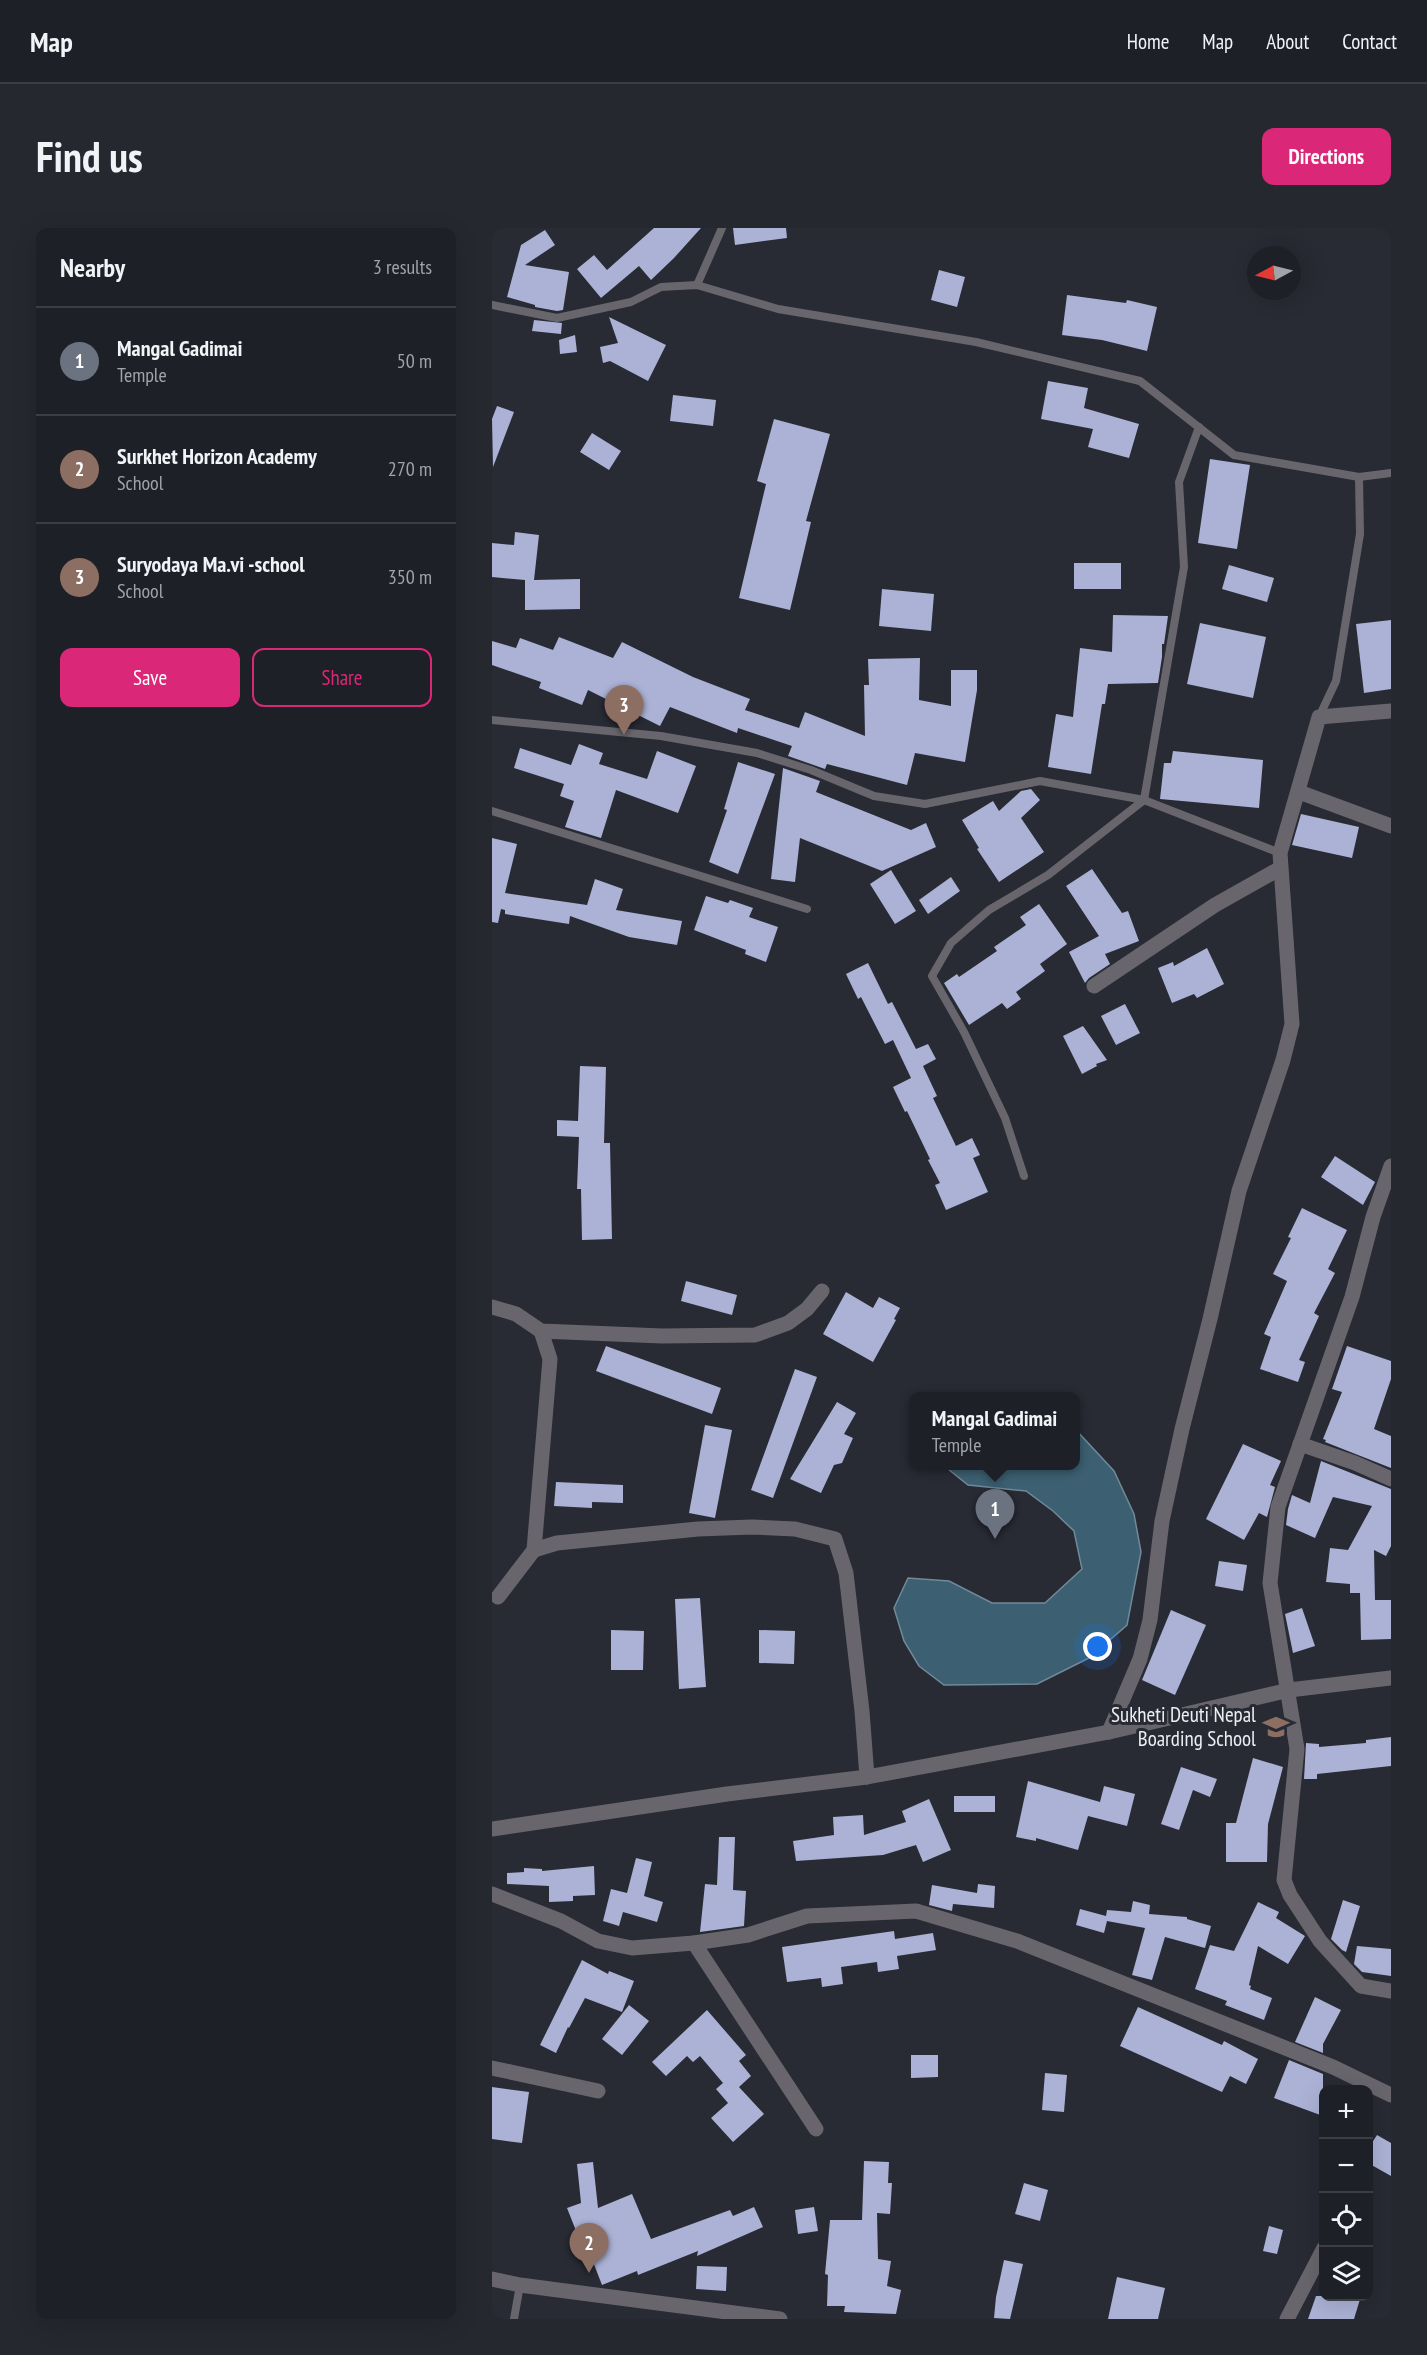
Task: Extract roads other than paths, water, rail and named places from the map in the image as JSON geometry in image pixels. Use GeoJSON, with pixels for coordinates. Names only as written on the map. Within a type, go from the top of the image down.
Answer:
{"type":"FeatureCollection","features":[{"type":"Feature","properties":{"kind":"street"},"geometry":{"type":"LineString","coordinates":[[1109,1732],[1140,1659],[1150,1620],[1162,1521],[1182,1429],[1239,1191],[1283,1060],[1292,1024],[1291,982],[1279,869],[1280,853],[1319,717],[1391,711]]}},
{"type":"Feature","properties":{"kind":"street"},"geometry":{"type":"LineString","coordinates":[[1299,792],[1391,826]]}},
{"type":"Feature","properties":{"kind":"street"},"geometry":{"type":"LineString","coordinates":[[1094,986],[1215,905],[1279,869]]}},
{"type":"Feature","properties":{"kind":"street"},"geometry":{"type":"LineString","coordinates":[[1391,1166],[1373,1217],[1352,1297],[1278,1507],[1270,1582],[1297,1749],[1284,1880],[1290,1895],[1320,1941],[1361,1986],[1391,1991]]}},
{"type":"Feature","properties":{"kind":"street"},"geometry":{"type":"LineString","coordinates":[[492,1307],[516,1314],[542,1331],[662,1336],[755,1335],[788,1323],[807,1309],[822,1291]]}},
{"type":"Feature","properties":{"kind":"street"},"geometry":{"type":"LineString","coordinates":[[498,1597],[534,1550],[550,1359],[542,1331]]}},
{"type":"Feature","properties":{"kind":"street"},"geometry":{"type":"LineString","coordinates":[[1300,1444],[1355,1463],[1391,1479]]}},
{"type":"Feature","properties":{"kind":"street"},"geometry":{"type":"LineString","coordinates":[[534,1550],[557,1543],[709,1529],[795,1529],[835,1539],[846,1574],[862,1711],[867,1777]]}},
{"type":"Feature","properties":{"kind":"street"},"geometry":{"type":"LineString","coordinates":[[492,1829],[727,1794],[867,1777],[1109,1732],[1289,1690],[1391,1678]]}},
{"type":"Feature","properties":{"kind":"street"},"geometry":{"type":"LineString","coordinates":[[492,1894],[561,1921],[598,1941],[632,1948],[694,1943],[748,1935],[807,1916],[916,1911],[1017,1941],[1334,2067],[1391,2095]]}},
{"type":"Feature","properties":{"kind":"street"},"geometry":{"type":"LineString","coordinates":[[694,1943],[816,2129]]}},
{"type":"Feature","properties":{"kind":"street"},"geometry":{"type":"LineString","coordinates":[[492,2068],[598,2091]]}},
{"type":"Feature","properties":{"kind":"street"},"geometry":{"type":"LineString","coordinates":[[1287,2319],[1319,2256]]}},
{"type":"Feature","properties":{"kind":"street"},"geometry":{"type":"LineString","coordinates":[[492,2279],[520,2285],[780,2319]]}},
{"type":"Feature","properties":{"kind":"lane"},"geometry":{"type":"LineString","coordinates":[[697,285],[722,228]]}},
{"type":"Feature","properties":{"kind":"lane"},"geometry":{"type":"LineString","coordinates":[[492,306],[557,318],[631,302],[662,287],[697,285],[778,309],[976,342],[1140,381],[1234,455],[1359,477],[1391,473]]}},
{"type":"Feature","properties":{"kind":"lane"},"geometry":{"type":"LineString","coordinates":[[1024,1176],[1005,1118],[964,1032],[932,976],[951,943],[989,910],[1048,875],[1144,800],[1184,567],[1179,482],[1199,427]]}},
{"type":"Feature","properties":{"kind":"lane"},"geometry":{"type":"LineString","coordinates":[[1319,717],[1336,681],[1360,534],[1359,477]]}},
{"type":"Feature","properties":{"kind":"lane"},"geometry":{"type":"LineString","coordinates":[[492,720],[661,736],[757,753],[811,770],[874,796],[925,804],[1040,781],[1144,800],[1280,853]]}},
{"type":"Feature","properties":{"kind":"lane"},"geometry":{"type":"LineString","coordinates":[[492,811],[807,909]]}},
{"type":"Feature","properties":{"kind":"lane"},"geometry":{"type":"LineString","coordinates":[[514,2319],[520,2285]]}},
{"type":"Feature","properties":{"kind":"water"},"geometry":{"type":"Polygon","coordinates":[[[1080,1434],[1114,1471],[1134,1514],[1141,1552],[1127,1625],[1089,1658],[1037,1684],[944,1685],[919,1666],[904,1641],[894,1608],[908,1578],[949,1581],[992,1603],[1045,1603],[1082,1569],[1074,1531],[1053,1511],[1026,1491],[968,1485],[949,1470],[1080,1470],[1080,1434]]]}},
{"type":"Feature","properties":{"kind":"place","name":"Suryodaya Ma.vi -school"},"geometry":{"type":"Point","coordinates":[624,735]}},
{"type":"Feature","properties":{"kind":"place","name":"Mangal Gadimai"},"geometry":{"type":"Point","coordinates":[995,1539]}},
{"type":"Feature","properties":{"kind":"place","name":"Sukheti Deuti Nepal Boarding School"},"geometry":{"type":"Point","coordinates":[1276,1727]}},
{"type":"Feature","properties":{"kind":"place","name":"Surkhet Horizon Academy"},"geometry":{"type":"Point","coordinates":[589,2273]}}]}
